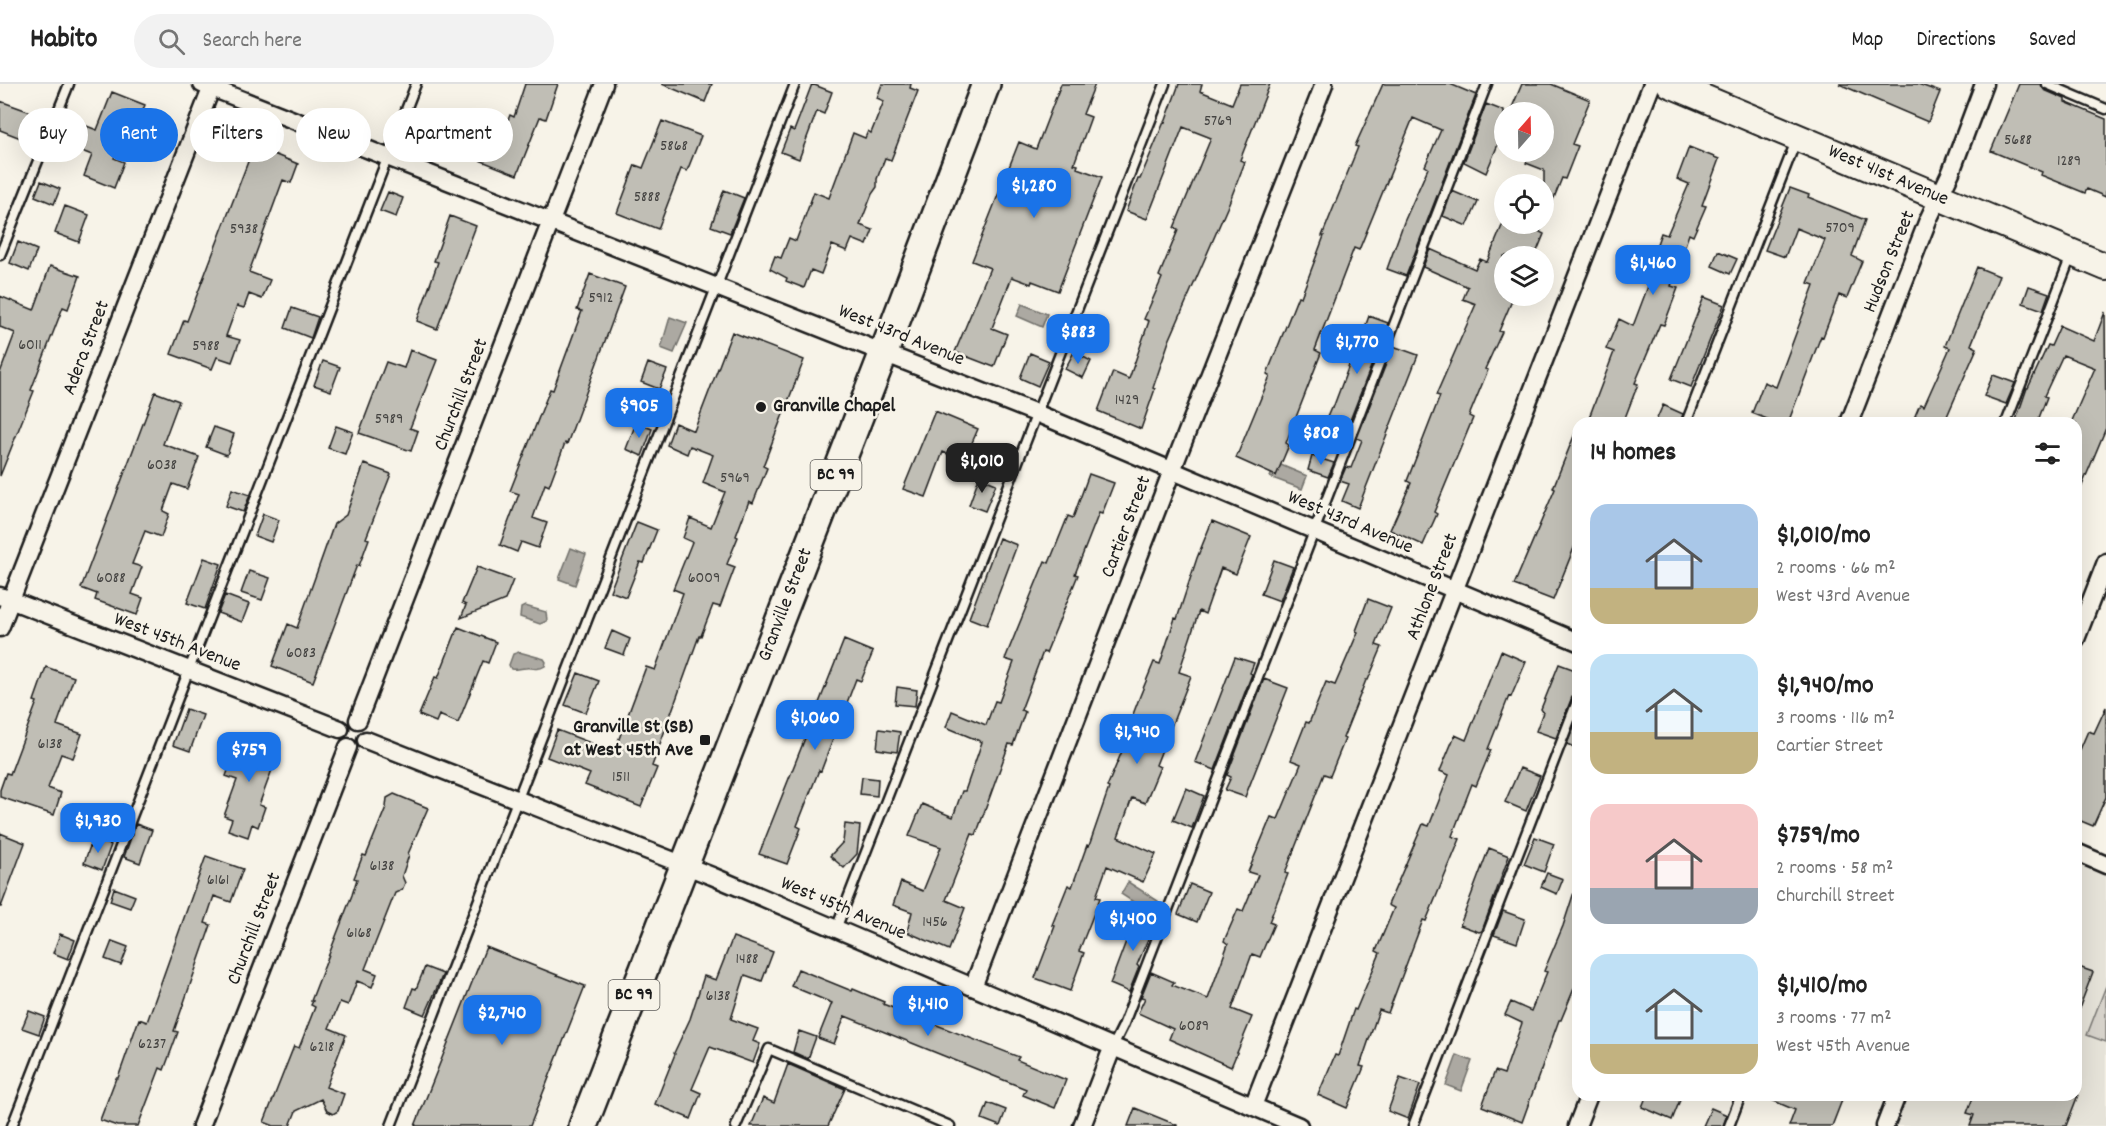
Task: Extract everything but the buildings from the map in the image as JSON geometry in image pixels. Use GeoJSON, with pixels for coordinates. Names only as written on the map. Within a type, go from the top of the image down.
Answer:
{"type":"FeatureCollection","features":[{"type":"Feature","properties":{"kind":"highway","name":"Granville Street"},"geometry":{"type":"LineString","coordinates":[[590,1124],[684,865],[986,84]]}},
{"type":"Feature","properties":{"kind":"main road","name":"West 41st Avenue"},"geometry":{"type":"LineString","coordinates":[[1670,84],[2106,267]]}},
{"type":"Feature","properties":{"kind":"street","name":"Churchill Street"},"geometry":{"type":"LineString","coordinates":[[358,720],[604,84]]}},
{"type":"Feature","properties":{"kind":"street","name":"Cartier Street"},"geometry":{"type":"LineString","coordinates":[[973,987],[1172,470],[1324,84]]}},
{"type":"Feature","properties":{"kind":"street","name":"Athlone Street"},"geometry":{"type":"LineString","coordinates":[[1253,1106],[1652,84]]}},
{"type":"Feature","properties":{"kind":"street","name":"Hudson Street"},"geometry":{"type":"LineString","coordinates":[[1851,417],[1928,220],[1951,172],[1984,84]]}},
{"type":"Feature","properties":{"kind":"street","name":"West 43rd Avenue"},"geometry":{"type":"LineString","coordinates":[[209,85],[383,156]]}},
{"type":"Feature","properties":{"kind":"street","name":"Adera Street"},"geometry":{"type":"LineString","coordinates":[[0,628],[5,598],[209,85]]}},
{"type":"Feature","properties":{"kind":"street","name":"West 43rd Avenue"},"geometry":{"type":"LineString","coordinates":[[397,162],[1036,413],[1572,639]]}},
{"type":"Feature","properties":{"kind":"street"},"geometry":{"type":"LineString","coordinates":[[2082,624],[2106,562]]}},
{"type":"Feature","properties":{"kind":"street","name":"West 45th Avenue"},"geometry":{"type":"LineString","coordinates":[[5,598],[340,729]]}},
{"type":"Feature","properties":{"kind":"street"},"geometry":{"type":"LineString","coordinates":[[349,720],[358,720],[365,726],[366,740],[360,746],[348,747],[341,741],[340,729],[349,720]]}},
{"type":"Feature","properties":{"kind":"street","name":"West 45th Avenue"},"geometry":{"type":"LineString","coordinates":[[366,740],[684,865],[1299,1126]]}},
{"type":"Feature","properties":{"kind":"street","name":"Churchill Street"},"geometry":{"type":"LineString","coordinates":[[201,1126],[348,747]]}},
{"type":"Feature","properties":{"kind":"street"},"geometry":{"type":"LineString","coordinates":[[2082,854],[2106,864]]}},
{"type":"Feature","properties":{"kind":"street"},"geometry":{"type":"LineString","coordinates":[[1082,1126],[1113,1046]]}},
{"type":"Feature","properties":{"kind":"street"},"geometry":{"type":"LineString","coordinates":[[1577,1126],[1587,1101]]}},
{"type":"Feature","properties":{"kind":"street"},"geometry":{"type":"LineString","coordinates":[[1885,1126],[1895,1101]]}},
{"type":"Feature","properties":{"kind":"lane"},"geometry":{"type":"LineString","coordinates":[[0,255],[69,84]]}},
{"type":"Feature","properties":{"kind":"lane"},"geometry":{"type":"LineString","coordinates":[[407,108],[416,84]]}},
{"type":"Feature","properties":{"kind":"lane"},"geometry":{"type":"LineString","coordinates":[[391,1126],[795,84]]}},
{"type":"Feature","properties":{"kind":"lane"},"geometry":{"type":"LineString","coordinates":[[836,929],[1165,84]]}},
{"type":"Feature","properties":{"kind":"lane"},"geometry":{"type":"LineString","coordinates":[[1113,1046],[1127,1015],[1487,84]]}},
{"type":"Feature","properties":{"kind":"lane"},"geometry":{"type":"LineString","coordinates":[[2047,84],[2106,109]]}},
{"type":"Feature","properties":{"kind":"lane"},"geometry":{"type":"LineString","coordinates":[[1688,417],[1797,137]]}},
{"type":"Feature","properties":{"kind":"lane"},"geometry":{"type":"LineString","coordinates":[[12,1126],[385,162]]}},
{"type":"Feature","properties":{"kind":"lane"},"geometry":{"type":"LineString","coordinates":[[2008,417],[2072,253]]}},
{"type":"Feature","properties":{"kind":"lane"},"geometry":{"type":"LineString","coordinates":[[1413,1126],[1572,715]]}},
{"type":"Feature","properties":{"kind":"lane"},"geometry":{"type":"LineString","coordinates":[[736,1126],[769,1049],[950,1126]]}},
{"type":"Feature","properties":{"kind":"lane"},"geometry":{"type":"LineString","coordinates":[[1729,1126],[1739,1101]]}},
{"type":"Feature","properties":{"kind":"shaded area"},"geometry":{"type":"Polygon","coordinates":[[[1022,304],[1047,314],[1042,327],[1017,316],[1022,304]]]}},
{"type":"Feature","properties":{"kind":"shaded area"},"geometry":{"type":"Polygon","coordinates":[[[670,317],[687,323],[674,353],[661,348],[670,317]]]}},
{"type":"Feature","properties":{"kind":"shaded area"},"geometry":{"type":"Polygon","coordinates":[[[1276,463],[1307,476],[1302,489],[1270,477],[1276,463]]]}},
{"type":"Feature","properties":{"kind":"shaded area"},"geometry":{"type":"Polygon","coordinates":[[[571,548],[586,554],[575,585],[559,579],[571,548]]]}},
{"type":"Feature","properties":{"kind":"shaded area"},"geometry":{"type":"Polygon","coordinates":[[[525,606],[546,612],[547,621],[540,624],[520,617],[521,608],[525,606]]]}},
{"type":"Feature","properties":{"kind":"shaded area"},"geometry":{"type":"Polygon","coordinates":[[[519,652],[544,659],[545,666],[538,669],[511,669],[509,665],[513,654],[519,652]]]}},
{"type":"Feature","properties":{"kind":"shaded area"},"geometry":{"type":"Polygon","coordinates":[[[2082,865],[2106,875],[2106,1126],[1895,1126],[1905,1101],[2082,1101],[2082,865]]]}},
{"type":"Feature","properties":{"kind":"shaded area"},"geometry":{"type":"Polygon","coordinates":[[[1128,882],[1158,901],[1150,913],[1121,894],[1128,882]]]}},
{"type":"Feature","properties":{"kind":"shaded area"},"geometry":{"type":"Polygon","coordinates":[[[2106,986],[2106,1042],[2087,1035],[2106,986]]]}},
{"type":"Feature","properties":{"kind":"shaded area"},"geometry":{"type":"Polygon","coordinates":[[[1457,1055],[1472,1061],[1461,1091],[1446,1085],[1457,1055]]]}},
{"type":"Feature","properties":{"kind":"place","name":"Granville Chapel"},"geometry":{"type":"Point","coordinates":[761,407]}},
{"type":"Feature","properties":{"kind":"place","name":"Granville St (SB) at West 45th Ave"},"geometry":{"type":"Point","coordinates":[705,740]}}]}
